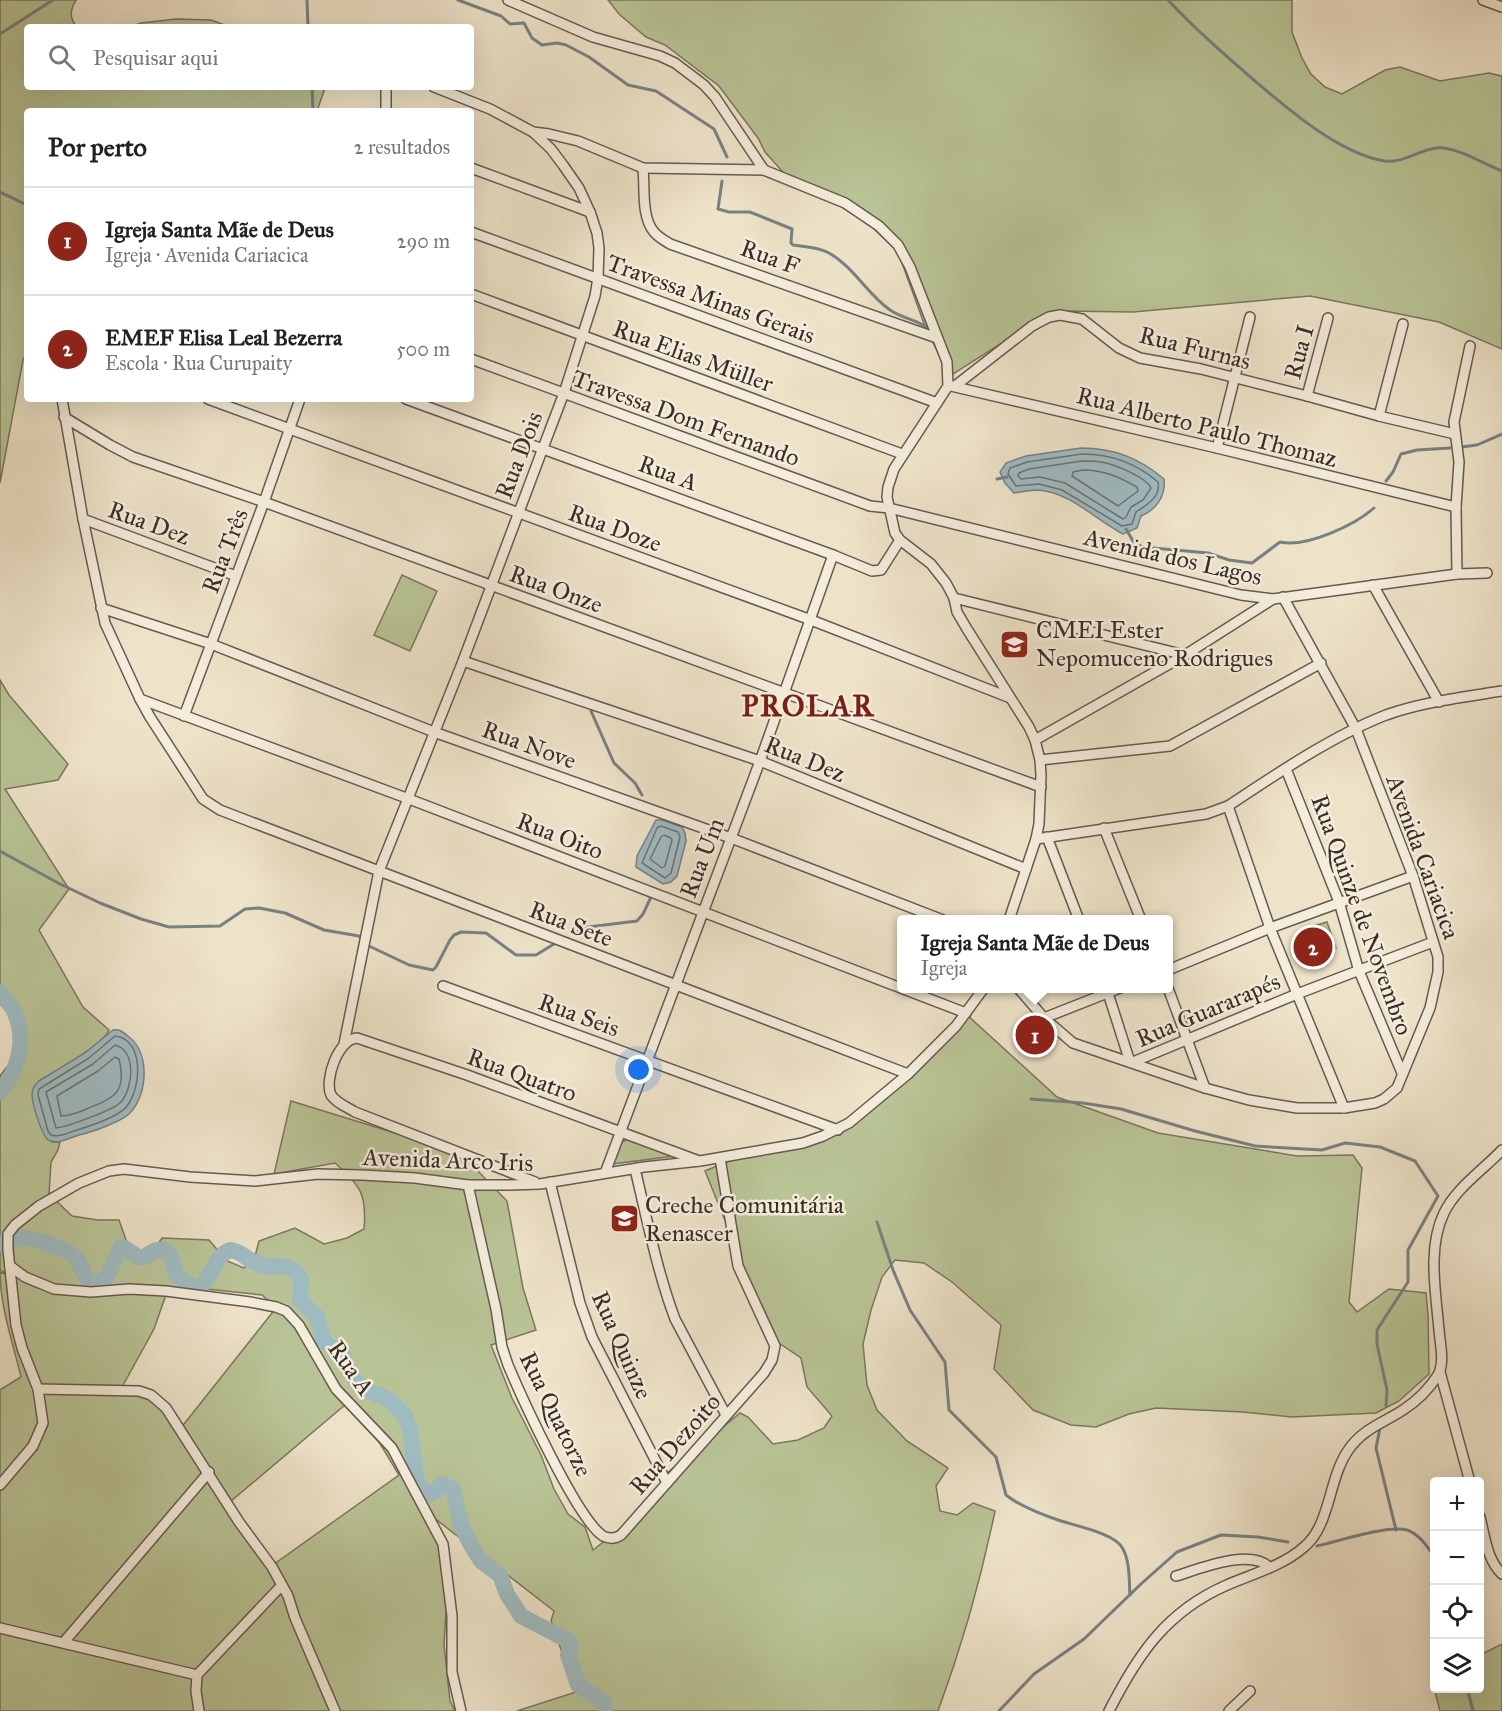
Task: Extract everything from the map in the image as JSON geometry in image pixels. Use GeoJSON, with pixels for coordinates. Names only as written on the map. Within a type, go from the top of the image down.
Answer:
{"type":"FeatureCollection","features":[{"type":"Feature","properties":{"kind":"street"},"geometry":{"type":"LineString","coordinates":[[508,0],[593,37],[660,56],[675,63],[704,85],[715,97],[764,170]]}},
{"type":"Feature","properties":{"kind":"street"},"geometry":{"type":"LineString","coordinates":[[1483,0],[1502,7]]}},
{"type":"Feature","properties":{"kind":"street"},"geometry":{"type":"LineString","coordinates":[[386,90],[386,108]]}},
{"type":"Feature","properties":{"kind":"street"},"geometry":{"type":"LineString","coordinates":[[442,90],[490,109],[533,132],[578,141],[643,168],[764,170],[845,203],[870,219],[903,252],[947,362],[952,386]]}},
{"type":"Feature","properties":{"kind":"street","name":"Rua Dois"},"geometry":{"type":"LineString","coordinates":[[344,1044],[380,872],[463,661],[564,393],[591,311],[598,278],[597,233],[590,212],[579,188],[563,165],[543,140],[533,132]]}},
{"type":"Feature","properties":{"kind":"street","name":"Rua F"},"geometry":{"type":"LineString","coordinates":[[643,168],[646,212],[650,226],[659,237],[670,244],[938,338]]}},
{"type":"Feature","properties":{"kind":"street"},"geometry":{"type":"LineString","coordinates":[[474,169],[590,212]]}},
{"type":"Feature","properties":{"kind":"street","name":"Travessa Minas Gerais"},"geometry":{"type":"LineString","coordinates":[[474,233],[937,403]]}},
{"type":"Feature","properties":{"kind":"street","name":"Rua Elias Müller"},"geometry":{"type":"LineString","coordinates":[[474,295],[902,454]]}},
{"type":"Feature","properties":{"kind":"street","name":"Rua Furnas"},"geometry":{"type":"LineString","coordinates":[[889,508],[888,487],[894,469],[937,403],[952,386],[1032,326],[1049,317],[1060,315],[1082,319],[1119,348],[1140,358],[1202,369],[1455,434]]}},
{"type":"Feature","properties":{"kind":"street"},"geometry":{"type":"LineString","coordinates":[[1217,448],[1250,317]]}},
{"type":"Feature","properties":{"kind":"street","name":"Rua I"},"geometry":{"type":"LineString","coordinates":[[1307,396],[1328,318]]}},
{"type":"Feature","properties":{"kind":"street"},"geometry":{"type":"LineString","coordinates":[[1379,416],[1403,324]]}},
{"type":"Feature","properties":{"kind":"street"},"geometry":{"type":"LineString","coordinates":[[1457,574],[1456,507],[1459,462],[1455,413],[1470,346]]}},
{"type":"Feature","properties":{"kind":"street","name":"Travessa Dom Fernando"},"geometry":{"type":"LineString","coordinates":[[474,359],[870,506],[889,508]]}},
{"type":"Feature","properties":{"kind":"street","name":"Rua Alberto Paulo Thomaz"},"geometry":{"type":"LineString","coordinates":[[952,386],[1456,507]]}},
{"type":"Feature","properties":{"kind":"street"},"geometry":{"type":"LineString","coordinates":[[62,402],[101,608],[108,629],[140,699]]}},
{"type":"Feature","properties":{"kind":"street","name":"Rua Doze"},"geometry":{"type":"LineString","coordinates":[[216,402],[811,620],[1008,697]]}},
{"type":"Feature","properties":{"kind":"street","name":"Rua Três"},"geometry":{"type":"LineString","coordinates":[[184,716],[299,402]]}},
{"type":"Feature","properties":{"kind":"street","name":"Rua A"},"geometry":{"type":"LineString","coordinates":[[414,402],[872,571],[879,571],[900,540]]}},
{"type":"Feature","properties":{"kind":"street","name":"Rua Onze"},"geometry":{"type":"LineString","coordinates":[[64,417],[133,457],[264,502],[1041,787]]}},
{"type":"Feature","properties":{"kind":"street"},"geometry":{"type":"LineString","coordinates":[[889,508],[893,528],[900,540],[931,564],[946,584],[954,598],[957,612],[1008,697],[1029,727],[1035,741],[1040,760],[1041,787],[1036,839],[1012,915]]}},
{"type":"Feature","properties":{"kind":"street","name":"Avenida dos Lagos"},"geometry":{"type":"LineString","coordinates":[[889,508],[1241,595],[1278,598],[1457,574],[1487,573]]}},
{"type":"Feature","properties":{"kind":"street","name":"Rua Dez"},"geometry":{"type":"LineString","coordinates":[[83,519],[236,576]]}},
{"type":"Feature","properties":{"kind":"street","name":"Rua Um"},"geometry":{"type":"LineString","coordinates":[[605,1173],[760,761],[833,555]]}},
{"type":"Feature","properties":{"kind":"street"},"geometry":{"type":"LineString","coordinates":[[1372,585],[1439,702]]}},
{"type":"Feature","properties":{"kind":"street"},"geometry":{"type":"LineString","coordinates":[[954,598],[1185,655]]}},
{"type":"Feature","properties":{"kind":"street"},"geometry":{"type":"LineString","coordinates":[[1035,741],[1185,655],[1278,598]]}},
{"type":"Feature","properties":{"kind":"street","name":"Avenida Cariacica"},"geometry":{"type":"LineString","coordinates":[[1022,993],[1044,1018],[1072,1043],[1205,1088],[1280,1106],[1315,1109],[1344,1108],[1375,1103],[1397,1088],[1424,1024],[1436,988],[1438,957],[1413,876],[1356,729],[1321,663],[1278,598]]}},
{"type":"Feature","properties":{"kind":"street","name":"Rua Nove"},"geometry":{"type":"LineString","coordinates":[[101,608],[211,644],[434,732],[731,838],[930,915]]}},
{"type":"Feature","properties":{"kind":"street","name":"Rua Dez"},"geometry":{"type":"LineString","coordinates":[[463,661],[760,761],[1026,868]]}},
{"type":"Feature","properties":{"kind":"street"},"geometry":{"type":"LineString","coordinates":[[1040,760],[1170,746],[1321,663]]}},
{"type":"Feature","properties":{"kind":"street"},"geometry":{"type":"LineString","coordinates":[[1036,839],[1206,814],[1228,806],[1356,729],[1387,715],[1439,702],[1502,691]]}},
{"type":"Feature","properties":{"kind":"street","name":"Rua Oito"},"geometry":{"type":"LineString","coordinates":[[140,699],[409,799],[897,987]]}},
{"type":"Feature","properties":{"kind":"street","name":"Rua Sete"},"geometry":{"type":"LineString","coordinates":[[140,699],[203,799],[219,810],[908,1074]]}},
{"type":"Feature","properties":{"kind":"street","name":"Rua Quinze de Novembro"},"geometry":{"type":"LineString","coordinates":[[1287,769],[1339,902],[1359,971],[1402,1073]]}},
{"type":"Feature","properties":{"kind":"street"},"geometry":{"type":"LineString","coordinates":[[1228,806],[1270,928],[1344,1108]]}},
{"type":"Feature","properties":{"kind":"street"},"geometry":{"type":"LineString","coordinates":[[1104,828],[1139,915]]}},
{"type":"Feature","properties":{"kind":"street"},"geometry":{"type":"LineString","coordinates":[[1047,837],[1077,915]]}},
{"type":"Feature","properties":{"kind":"street"},"geometry":{"type":"LineString","coordinates":[[1173,968],[1270,928],[1413,876]]}},
{"type":"Feature","properties":{"kind":"street","name":"Rua Guararapés"},"geometry":{"type":"LineString","coordinates":[[1131,1062],[1297,994],[1433,942]]}},
{"type":"Feature","properties":{"kind":"street","name":"Rua Seis"},"geometry":{"type":"LineString","coordinates":[[443,986],[838,1130]]}},
{"type":"Feature","properties":{"kind":"street","name":"Rua Oito"},"geometry":{"type":"LineString","coordinates":[[914,993],[966,1013]]}},
{"type":"Feature","properties":{"kind":"street","name":"Avenida Arco Iris"},"geometry":{"type":"LineString","coordinates":[[0,1485],[40,1436],[43,1423],[38,1389],[16,1326],[5,1267],[7,1239],[10,1230],[39,1206],[95,1176],[124,1169],[243,1181],[318,1174],[415,1178],[468,1185],[540,1184],[720,1158],[803,1143],[838,1130],[861,1114],[908,1074],[947,1035],[980,993]]}},
{"type":"Feature","properties":{"kind":"street"},"geometry":{"type":"LineString","coordinates":[[1044,1018],[1102,993]]}},
{"type":"Feature","properties":{"kind":"street"},"geometry":{"type":"LineString","coordinates":[[1108,993],[1131,1062]]}},
{"type":"Feature","properties":{"kind":"street"},"geometry":{"type":"LineString","coordinates":[[1170,993],[1205,1088]]}},
{"type":"Feature","properties":{"kind":"street","name":"Rua Quatro"},"geometry":{"type":"LineString","coordinates":[[344,1044],[352,1038],[357,1038],[467,1075],[700,1161]]}},
{"type":"Feature","properties":{"kind":"street"},"geometry":{"type":"LineString","coordinates":[[344,1044],[330,1073],[330,1092],[335,1101],[355,1112],[540,1184]]}},
{"type":"Feature","properties":{"kind":"street"},"geometry":{"type":"LineString","coordinates":[[1469,1477],[1440,1372],[1436,1249],[1440,1224],[1451,1202],[1502,1150]]}},
{"type":"Feature","properties":{"kind":"street","name":"Rua Dezoito"},"geometry":{"type":"LineString","coordinates":[[613,1538],[621,1535],[764,1374],[772,1360],[775,1346],[738,1266],[720,1158]]}},
{"type":"Feature","properties":{"kind":"street"},"geometry":{"type":"LineString","coordinates":[[635,1169],[669,1304],[726,1415]]}},
{"type":"Feature","properties":{"kind":"street","name":"Rua Quinze"},"geometry":{"type":"LineString","coordinates":[[550,1182],[580,1303],[592,1336],[667,1483]]}},
{"type":"Feature","properties":{"kind":"street","name":"Rua Quatorze"},"geometry":{"type":"LineString","coordinates":[[468,1185],[498,1319],[502,1347],[508,1365],[580,1508],[602,1535],[613,1538]]}},
{"type":"Feature","properties":{"kind":"street","name":"Rua A"},"geometry":{"type":"LineString","coordinates":[[5,1267],[54,1289],[91,1292],[129,1289],[166,1291],[250,1302],[286,1311],[299,1325],[336,1389],[392,1448],[443,1544],[452,1616],[452,1672],[462,1711]]}},
{"type":"Feature","properties":{"kind":"street"},"geometry":{"type":"LineString","coordinates":[[1109,1711],[1144,1650],[1177,1615],[1197,1600],[1216,1590],[1296,1554],[1313,1539],[1341,1462],[1356,1440],[1374,1425],[1413,1403],[1440,1372]]}},
{"type":"Feature","properties":{"kind":"street"},"geometry":{"type":"LineString","coordinates":[[38,1389],[139,1391],[151,1395],[166,1407],[239,1522],[272,1567],[282,1585],[335,1711]]}},
{"type":"Feature","properties":{"kind":"street"},"geometry":{"type":"LineString","coordinates":[[63,1642],[209,1472]]}},
{"type":"Feature","properties":{"kind":"street"},"geometry":{"type":"LineString","coordinates":[[1483,1531],[1494,1567],[1502,1574]]}},
{"type":"Feature","properties":{"kind":"street"},"geometry":{"type":"LineString","coordinates":[[1176,1576],[1227,1561],[1250,1558],[1264,1561],[1269,1567]]}},
{"type":"Feature","properties":{"kind":"street"},"geometry":{"type":"LineString","coordinates":[[199,1711],[196,1690],[197,1675],[282,1585]]}},
{"type":"Feature","properties":{"kind":"street"},"geometry":{"type":"LineString","coordinates":[[0,1628],[197,1675]]}},
{"type":"Feature","properties":{"kind":"street"},"geometry":{"type":"LineString","coordinates":[[1229,1711],[1250,1692]]}},
{"type":"Feature","properties":{"kind":"green space"},"geometry":{"type":"Polygon","coordinates":[[[0,0],[76,0],[71,14],[75,24],[24,24],[24,90],[324,90],[318,108],[24,108],[24,358],[0,483],[0,0]]]}},
{"type":"Feature","properties":{"kind":"green space"},"geometry":{"type":"Polygon","coordinates":[[[608,0],[1292,0],[1292,32],[1302,58],[1311,74],[1325,87],[1342,94],[1385,70],[1400,67],[1440,81],[1489,73],[1502,76],[1502,349],[1439,322],[1310,296],[1133,312],[1063,311],[1022,330],[950,376],[926,329],[898,252],[852,208],[790,180],[765,152],[758,138],[719,86],[665,45],[646,37],[619,14],[608,0]]]}},
{"type":"Feature","properties":{"kind":"green space"},"geometry":{"type":"Polygon","coordinates":[[[176,19],[211,20],[222,24],[138,24],[176,19]]]}},
{"type":"Feature","properties":{"kind":"green space"},"geometry":{"type":"Polygon","coordinates":[[[402,575],[437,591],[410,651],[374,635],[402,575]]]}},
{"type":"Feature","properties":{"kind":"green space"},"geometry":{"type":"Polygon","coordinates":[[[0,680],[9,695],[68,764],[58,780],[5,789],[69,889],[39,930],[83,1007],[109,1030],[98,1043],[39,1081],[52,1142],[60,1142],[51,1162],[49,1194],[72,1216],[119,1220],[131,1254],[150,1256],[162,1238],[209,1240],[227,1261],[244,1268],[254,1260],[259,1241],[295,1228],[324,1244],[347,1238],[364,1229],[365,1217],[360,1192],[351,1178],[335,1163],[274,1174],[291,1101],[447,1149],[478,1171],[507,1201],[523,1288],[536,1330],[491,1345],[512,1398],[541,1455],[554,1489],[568,1514],[585,1527],[593,1550],[649,1506],[668,1487],[667,1473],[740,1413],[748,1417],[773,1444],[798,1440],[824,1428],[832,1416],[807,1387],[801,1358],[773,1339],[705,1171],[724,1163],[838,1129],[865,1114],[966,1014],[1057,1097],[1158,1133],[1297,1156],[1353,1155],[1362,1168],[1349,1302],[1357,1312],[1389,1289],[1426,1293],[1429,1374],[1399,1401],[1376,1413],[1292,1417],[1156,1408],[1129,1414],[1096,1427],[1071,1425],[1033,1410],[994,1369],[1001,1325],[952,1282],[924,1263],[895,1260],[882,1277],[863,1344],[867,1385],[877,1410],[907,1441],[948,1468],[936,1486],[940,1511],[957,1515],[973,1503],[995,1511],[970,1612],[938,1711],[517,1711],[576,1692],[551,1621],[554,1611],[420,1507],[434,1533],[448,1577],[444,1645],[450,1701],[455,1711],[0,1711],[0,1390],[21,1377],[5,1312],[0,1272],[9,1275],[0,1270],[0,1076],[22,1047],[5,996],[0,988],[0,680]],[[187,1287],[168,1289],[154,1329],[122,1387],[141,1389],[180,1425],[184,1424],[276,1308],[262,1295],[187,1287]],[[345,1405],[224,1507],[270,1567],[399,1475],[379,1442],[345,1405]]]}},
{"type":"Feature","properties":{"kind":"green space"},"geometry":{"type":"Polygon","coordinates":[[[1327,922],[1336,948],[1324,952],[1314,926],[1327,922]]]}},
{"type":"Feature","properties":{"kind":"green space"},"geometry":{"type":"Polygon","coordinates":[[[628,1139],[675,1156],[612,1164],[620,1143],[628,1139]]]}},
{"type":"Feature","properties":{"kind":"green space"},"geometry":{"type":"Polygon","coordinates":[[[1502,1644],[1502,1711],[1440,1711],[1435,1693],[1484,1693],[1484,1653],[1502,1644]]]}},
{"type":"Feature","properties":{"kind":"water"},"geometry":{"type":"Polygon","coordinates":[[[1093,448],[1126,456],[1145,465],[1164,479],[1162,497],[1151,510],[1141,516],[1137,528],[1123,534],[1072,501],[1050,492],[1035,490],[1014,493],[1005,483],[1000,472],[1006,463],[1026,456],[1093,448]]]}},
{"type":"Feature","properties":{"kind":"water"},"geometry":{"type":"Polygon","coordinates":[[[656,820],[682,827],[686,841],[677,876],[671,882],[663,884],[636,867],[637,856],[656,820]]]}},
{"type":"Feature","properties":{"kind":"water"},"geometry":{"type":"Polygon","coordinates":[[[113,1030],[120,1030],[127,1035],[141,1053],[143,1085],[136,1105],[126,1116],[106,1126],[60,1141],[48,1140],[35,1111],[32,1094],[34,1087],[39,1081],[85,1053],[113,1030]]]}},
{"type":"Feature","properties":{"kind":"waterway"},"geometry":{"type":"LineString","coordinates":[[0,34],[53,0]]}},
{"type":"Feature","properties":{"kind":"waterway"},"geometry":{"type":"LineString","coordinates":[[307,0],[308,24]]}},
{"type":"Feature","properties":{"kind":"waterway"},"geometry":{"type":"LineString","coordinates":[[458,0],[501,16],[510,24],[524,23],[532,38],[542,45],[557,43],[566,45],[589,57],[628,85],[656,91],[714,129],[727,157]]}},
{"type":"Feature","properties":{"kind":"waterway"},"geometry":{"type":"LineString","coordinates":[[1168,0],[1210,42],[1283,105],[1350,150],[1368,157],[1392,161],[1443,148],[1465,154],[1502,171]]}},
{"type":"Feature","properties":{"kind":"waterway"},"geometry":{"type":"LineString","coordinates":[[312,90],[313,108]]}},
{"type":"Feature","properties":{"kind":"waterway"},"geometry":{"type":"LineString","coordinates":[[722,181],[718,209],[729,212],[750,212],[792,229],[791,243],[793,245],[816,248],[829,253],[846,266],[882,304],[900,316],[922,324],[932,331]]}},
{"type":"Feature","properties":{"kind":"waterway"},"geometry":{"type":"LineString","coordinates":[[0,192],[24,204]]}},
{"type":"Feature","properties":{"kind":"waterway"},"geometry":{"type":"LineString","coordinates":[[1461,447],[1477,445],[1502,434]]}},
{"type":"Feature","properties":{"kind":"waterway"},"geometry":{"type":"LineString","coordinates":[[1386,481],[1401,454],[1417,450],[1450,448]]}},
{"type":"Feature","properties":{"kind":"waterway"},"geometry":{"type":"LineString","coordinates":[[997,479],[1007,477]]}},
{"type":"Feature","properties":{"kind":"waterway"},"geometry":{"type":"LineString","coordinates":[[1126,529],[1133,541],[1142,547],[1208,553],[1229,560],[1252,563],[1280,542],[1303,542],[1330,534],[1366,515],[1374,508]]}},
{"type":"Feature","properties":{"kind":"waterway"},"geometry":{"type":"LineString","coordinates":[[591,711],[614,763],[635,783],[642,795]]}},
{"type":"Feature","properties":{"kind":"waterway"},"geometry":{"type":"LineString","coordinates":[[0,851],[100,903],[169,927],[220,926],[245,909],[259,908],[285,913],[324,930],[359,936],[363,940]]}},
{"type":"Feature","properties":{"kind":"waterway"},"geometry":{"type":"LineString","coordinates":[[578,931],[588,927],[637,921],[652,895]]}},
{"type":"Feature","properties":{"kind":"waterway"},"geometry":{"type":"LineString","coordinates":[[367,945],[409,965],[433,970],[450,940],[461,932],[486,933],[516,955],[536,955],[554,944]]}},
{"type":"Feature","properties":{"kind":"waterway"},"geometry":{"type":"LineString","coordinates":[[0,992],[14,1011],[20,1032],[16,1064],[0,1092]]}},
{"type":"Feature","properties":{"kind":"waterway"},"geometry":{"type":"LineString","coordinates":[[1031,1099],[1121,1109],[1255,1146],[1322,1150],[1345,1143],[1380,1147],[1415,1161],[1438,1196],[1408,1250],[1408,1282],[1377,1330],[1377,1344],[1387,1390],[1386,1406]]}},
{"type":"Feature","properties":{"kind":"waterway"},"geometry":{"type":"LineString","coordinates":[[877,1222],[893,1270],[910,1310],[945,1362],[949,1410],[996,1457],[1006,1495],[1032,1510],[1113,1539],[1123,1549],[1127,1560],[1130,1595]]}},
{"type":"Feature","properties":{"kind":"waterway"},"geometry":{"type":"LineString","coordinates":[[0,1244],[10,1243],[19,1237],[58,1247],[77,1259],[84,1275],[97,1283],[106,1278],[121,1247],[142,1258],[156,1250],[165,1250],[171,1256],[176,1275],[194,1289],[205,1282],[219,1258],[230,1250],[261,1265],[291,1269],[301,1279],[300,1300],[317,1317],[324,1342],[342,1353],[357,1383],[390,1400],[405,1416],[410,1429],[417,1483],[427,1494],[433,1493],[442,1484],[453,1489],[462,1528],[481,1561],[500,1575],[507,1594],[521,1616],[571,1643],[568,1655],[578,1685],[604,1702],[605,1711]]}},
{"type":"Feature","properties":{"kind":"waterway"},"geometry":{"type":"LineString","coordinates":[[1380,1428],[1376,1448],[1396,1530]]}},
{"type":"Feature","properties":{"kind":"waterway"},"geometry":{"type":"LineString","coordinates":[[1317,1546],[1398,1529],[1415,1534],[1430,1551]]}},
{"type":"Feature","properties":{"kind":"waterway"},"geometry":{"type":"LineString","coordinates":[[999,1711],[1034,1674],[1084,1639],[1177,1552],[1221,1535],[1258,1537],[1288,1542]]}},
{"type":"Feature","properties":{"kind":"waterway"},"geometry":{"type":"LineString","coordinates":[[1468,1693],[1473,1711]]}},
{"type":"Feature","properties":{"kind":"place","name":"CMEI Ester Nepomuceno Rodrigues"},"geometry":{"type":"Point","coordinates":[1015,644]}},
{"type":"Feature","properties":{"kind":"place","name":"EMEF Elisa Leal Bezerra"},"geometry":{"type":"Point","coordinates":[1313,947]}},
{"type":"Feature","properties":{"kind":"place","name":"Igreja Santa Mãe de Deus"},"geometry":{"type":"Point","coordinates":[1035,1035]}},
{"type":"Feature","properties":{"kind":"place","name":"Creche Comunitária Renascer"},"geometry":{"type":"Point","coordinates":[624,1219]}},
{"type":"Feature","properties":{"kind":"district","name":"PROLAR"},"geometry":{"type":"Point","coordinates":[808,706]}}]}
